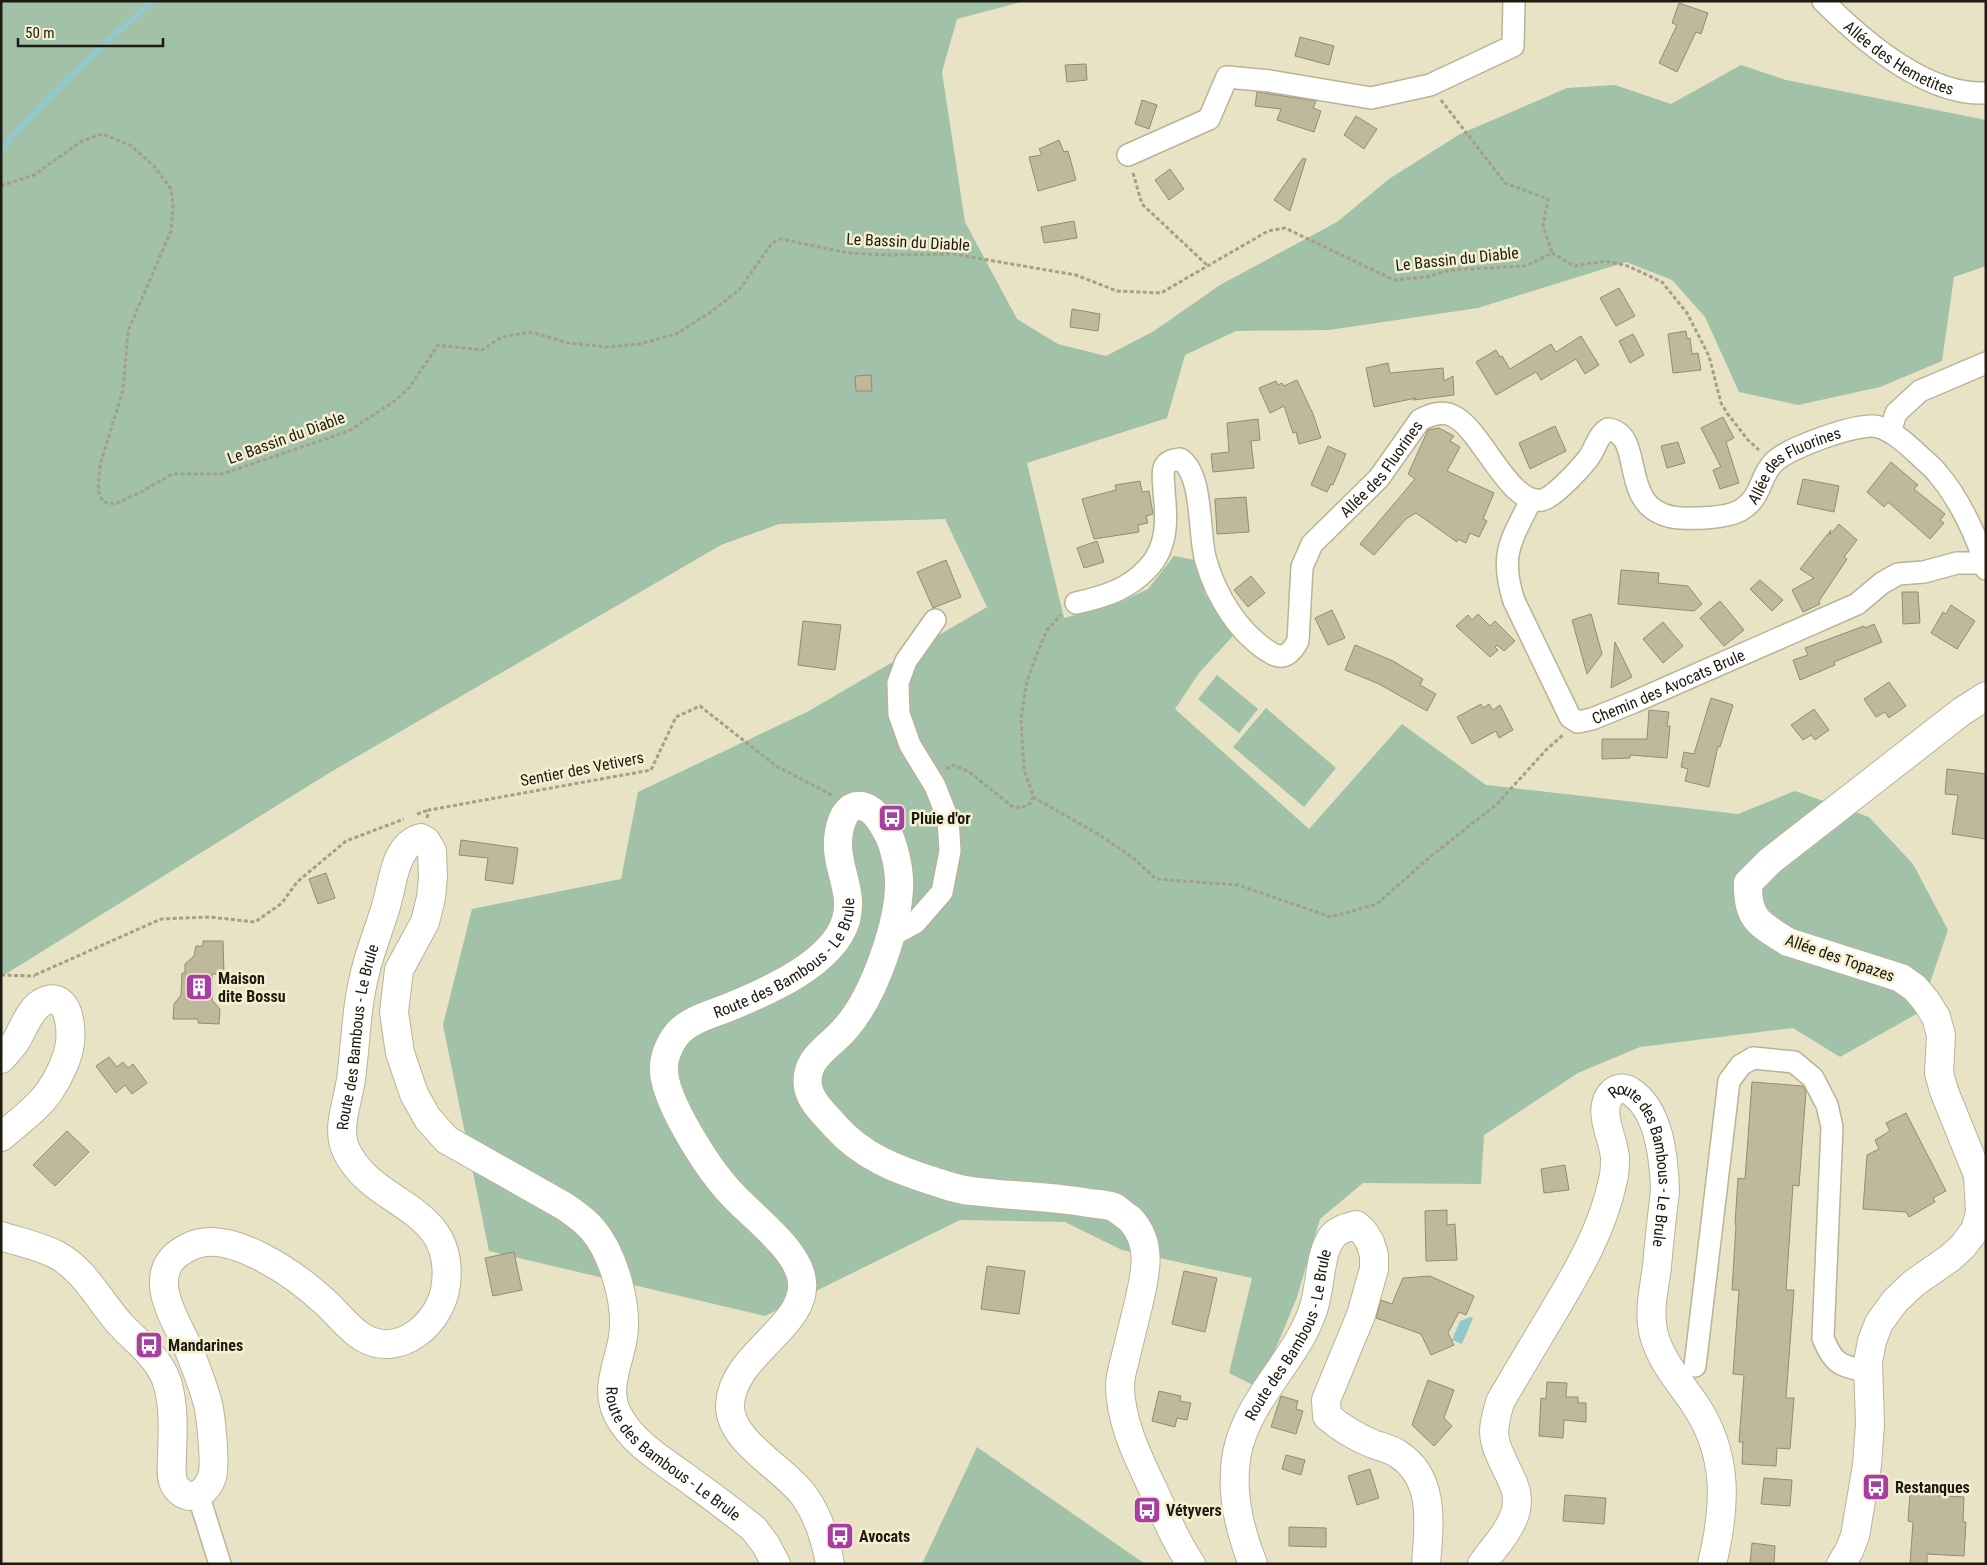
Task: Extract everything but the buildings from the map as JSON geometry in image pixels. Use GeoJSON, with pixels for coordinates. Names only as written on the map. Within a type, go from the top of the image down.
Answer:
{"type":"FeatureCollection","features":[{"type":"Feature","properties":{"kind":"main road","name":"Allée des Topazes"},"geometry":{"type":"LineString","coordinates":[[1868,1372],[1872,1342],[1878,1323],[1887,1311],[1914,1283],[1950,1258],[1975,1230],[1980,1213],[1978,1175],[1944,1091],[1939,1073],[1941,1035],[1936,1017],[1926,1001],[1915,988],[1901,978],[1788,942],[1772,932],[1759,922],[1752,912],[1748,902],[1748,883],[1770,861],[1961,712],[1986,696]]}},
{"type":"Feature","properties":{"kind":"main road"},"geometry":{"type":"LineString","coordinates":[[854,807],[862,806],[871,809],[888,833],[895,854],[899,880],[895,920],[874,981],[861,1006],[845,1029],[820,1051],[808,1071],[808,1087],[811,1096],[845,1137],[870,1155],[900,1171],[965,1191],[1067,1199],[1114,1208],[1128,1217],[1138,1229],[1146,1248],[1146,1271],[1120,1383],[1124,1414],[1134,1446],[1175,1537],[1191,1564]]}},
{"type":"Feature","properties":{"kind":"main road","name":"Route des Bambous - Le Brule"},"geometry":{"type":"LineString","coordinates":[[830,1564],[827,1546],[815,1515],[804,1495],[742,1435],[732,1417],[730,1406],[732,1393],[744,1366],[793,1315],[800,1299],[802,1279],[794,1260],[779,1241],[727,1190],[692,1139],[668,1092],[663,1068],[669,1049],[680,1031],[700,1019],[758,996],[813,963],[833,944],[844,927],[849,908],[846,884],[837,848],[840,823],[845,814],[854,807]]}},
{"type":"Feature","properties":{"kind":"main road","name":"Route des Bambous - Le Brule"},"geometry":{"type":"LineString","coordinates":[[198,1494],[207,1487],[212,1476],[209,1407],[191,1354],[169,1308],[163,1283],[167,1266],[178,1253],[198,1242],[223,1243],[248,1251],[302,1282],[363,1338],[378,1344],[392,1343],[410,1338],[427,1328],[441,1306],[446,1284],[446,1262],[441,1244],[432,1226],[420,1215],[362,1175],[344,1147],[341,1131],[351,1077],[354,1036],[365,970],[396,868],[406,846],[413,840],[413,824]]}},
{"type":"Feature","properties":{"kind":"main road","name":"Route des Bambous - Le Brule"},"geometry":{"type":"LineString","coordinates":[[413,824],[432,851],[433,877],[431,898],[425,922],[400,970],[394,1012],[400,1053],[414,1094],[428,1119],[447,1140],[564,1206],[579,1216],[593,1230],[604,1247],[612,1268],[620,1293],[625,1319],[623,1339],[614,1368],[611,1391],[618,1416],[630,1432],[650,1452],[754,1529],[766,1545],[776,1564]]}},
{"type":"Feature","properties":{"kind":"main road"},"geometry":{"type":"LineString","coordinates":[[1,1059],[15,1043],[30,1015],[40,1004],[49,1000],[58,1000],[65,1005],[70,1025],[70,1044],[63,1066],[48,1093],[1,1136]]}},
{"type":"Feature","properties":{"kind":"main road","name":"Route des Bambous - Le Brule"},"geometry":{"type":"LineString","coordinates":[[1482,1564],[1512,1523],[1517,1506],[1517,1491],[1494,1439],[1494,1422],[1500,1402],[1586,1256],[1600,1226],[1614,1177],[1615,1156],[1606,1119],[1606,1110],[1612,1093],[1618,1088],[1626,1089],[1634,1094],[1649,1112],[1656,1129],[1661,1152],[1665,1191],[1651,1307],[1654,1333],[1662,1357],[1696,1406],[1716,1444],[1722,1487],[1717,1544],[1712,1564]]}},
{"type":"Feature","properties":{"kind":"main road","name":"Route des Bambous - Le Brule"},"geometry":{"type":"LineString","coordinates":[[1254,1564],[1243,1539],[1238,1518],[1235,1475],[1237,1454],[1242,1434],[1259,1401],[1299,1339],[1313,1310],[1326,1248],[1333,1235],[1345,1228],[1356,1225],[1370,1242],[1374,1255],[1374,1269],[1361,1315],[1326,1400],[1327,1416],[1339,1426],[1362,1439],[1398,1454],[1412,1467],[1422,1481],[1428,1501],[1430,1521],[1426,1564]]}},
{"type":"Feature","properties":{"kind":"main road"},"geometry":{"type":"LineString","coordinates":[[1,1236],[56,1254],[69,1263],[84,1278],[121,1325],[155,1359],[165,1376],[170,1390],[172,1473],[174,1484],[181,1493],[189,1496],[198,1494]]}},
{"type":"Feature","properties":{"kind":"main road"},"geometry":{"type":"LineString","coordinates":[[1841,1564],[1855,1536],[1866,1464],[1870,1424],[1868,1372]]}},
{"type":"Feature","properties":{"kind":"street"},"geometry":{"type":"LineString","coordinates":[[1128,155],[1209,119],[1228,76],[1270,80],[1371,98],[1430,85],[1513,46],[1514,1]]}},
{"type":"Feature","properties":{"kind":"street","name":"Allée des Hemetites"},"geometry":{"type":"LineString","coordinates":[[1823,1],[1851,29],[1872,45],[1930,82],[1974,94],[1986,93]]}},
{"type":"Feature","properties":{"kind":"street"},"geometry":{"type":"LineString","coordinates":[[1890,432],[1896,413],[1920,392],[1986,363]]}},
{"type":"Feature","properties":{"kind":"street","name":"Allée des Fluorines"},"geometry":{"type":"LineString","coordinates":[[1076,603],[1106,596],[1129,585],[1149,568],[1162,546],[1165,533],[1164,467],[1174,460],[1180,459],[1186,463],[1193,478],[1205,559],[1214,584],[1226,606],[1241,627],[1259,646],[1276,656],[1285,656],[1293,650],[1298,641],[1302,567],[1312,544],[1379,478],[1420,420],[1430,415],[1441,413],[1453,415],[1464,424],[1511,483],[1532,500],[1542,500],[1551,496],[1587,460],[1601,434],[1608,429],[1618,433],[1628,446],[1638,493],[1643,500],[1652,509],[1679,518],[1729,515],[1750,503],[1758,494],[1767,471],[1773,463],[1792,450],[1860,426],[1880,427],[1890,432],[1938,474],[1958,503],[1974,536],[1985,566]]}},
{"type":"Feature","properties":{"kind":"street","name":"Chemin des Avocats Brule"},"geometry":{"type":"LineString","coordinates":[[1532,500],[1512,540],[1507,555],[1508,578],[1514,601],[1574,720],[1592,719],[1634,702],[1858,604],[1882,583],[1898,574],[1924,572],[1956,563],[1985,566]]}},
{"type":"Feature","properties":{"kind":"street"},"geometry":{"type":"LineString","coordinates":[[889,937],[915,923],[942,892],[950,851],[948,819],[936,786],[910,744],[899,714],[898,683],[906,661],[935,620]]}},
{"type":"Feature","properties":{"kind":"street"},"geometry":{"type":"LineString","coordinates":[[1695,1366],[1729,1082],[1740,1066],[1753,1058],[1794,1062],[1813,1078],[1827,1104],[1832,1127],[1823,1338],[1830,1355],[1842,1366],[1868,1372]]}},
{"type":"Feature","properties":{"kind":"street"},"geometry":{"type":"LineString","coordinates":[[198,1494],[220,1564]]}},
{"type":"Feature","properties":{"kind":"path"},"geometry":{"type":"LineString","coordinates":[[1430,85],[1505,183],[1548,199],[1543,225],[1552,253],[1574,266],[1604,261],[1628,266],[1662,282],[1688,312],[1709,356],[1721,403],[1727,413],[1748,440],[1773,463]]}},
{"type":"Feature","properties":{"kind":"path","name":"Le Bassin du Diable"},"geometry":{"type":"LineString","coordinates":[[1,186],[34,175],[82,141],[102,134],[130,145],[154,166],[171,188],[173,205],[171,231],[128,331],[124,390],[100,465],[98,491],[103,502],[115,504],[172,474],[222,474],[349,431],[396,400],[409,388],[438,345],[482,350],[502,338],[530,332],[568,343],[608,347],[639,344],[676,334],[708,314],[739,290],[772,243],[781,239],[848,253],[890,255],[953,254],[1076,275],[1117,291],[1161,293],[1268,231],[1285,228],[1394,280],[1426,277],[1451,270],[1526,266],[1552,253]]}},
{"type":"Feature","properties":{"kind":"path"},"geometry":{"type":"LineString","coordinates":[[1128,155],[1142,204],[1208,266]]}},
{"type":"Feature","properties":{"kind":"path"},"geometry":{"type":"LineString","coordinates":[[936,786],[943,770],[953,764],[968,771],[1013,806],[1021,808],[1032,803],[1033,797],[1024,770],[1021,718],[1027,681],[1047,630],[1067,607],[1076,603]]}},
{"type":"Feature","properties":{"kind":"path","name":"Sentier des Vetivers"},"geometry":{"type":"LineString","coordinates":[[429,810],[652,770],[676,717],[700,706],[776,766],[854,807]]}},
{"type":"Feature","properties":{"kind":"path"},"geometry":{"type":"LineString","coordinates":[[1033,797],[1098,834],[1132,857],[1156,879],[1238,885],[1332,917],[1377,904],[1431,856],[1497,804],[1574,720]]}},
{"type":"Feature","properties":{"kind":"path"},"geometry":{"type":"LineString","coordinates":[[413,824],[429,810]]}},
{"type":"Feature","properties":{"kind":"path"},"geometry":{"type":"LineString","coordinates":[[35,975],[161,919],[210,917],[255,922],[282,903],[297,882],[346,841],[413,824],[429,810]]}},
{"type":"Feature","properties":{"kind":"green space"},"geometry":{"type":"Polygon","coordinates":[[[1,1],[1025,1],[957,19],[942,72],[965,222],[1017,319],[1058,344],[1106,356],[1154,331],[1220,285],[1337,222],[1389,179],[1460,134],[1567,88],[1615,85],[1671,104],[1741,65],[1786,80],[1986,120],[1986,266],[1954,277],[1942,361],[1880,387],[1798,405],[1739,392],[1705,317],[1672,280],[1626,262],[1478,308],[1329,330],[1236,331],[1185,355],[1167,418],[1027,463],[1064,618],[1118,603],[1148,589],[1174,556],[1195,560],[1205,594],[1233,636],[1199,673],[1175,709],[1309,829],[1402,724],[1486,785],[1738,814],[1795,791],[1869,817],[1913,864],[1948,930],[1920,1012],[1840,1057],[1793,1028],[1640,1047],[1578,1073],[1484,1135],[1481,1184],[1363,1183],[1320,1219],[1297,1297],[1268,1367],[1253,1385],[1229,1373],[1252,1278],[1122,1250],[1065,1222],[960,1220],[765,1316],[489,1251],[443,1025],[472,909],[621,879],[638,792],[807,712],[987,607],[945,519],[779,524],[721,545],[329,773],[1,977],[1,1]]]}},
{"type":"Feature","properties":{"kind":"green space"},"geometry":{"type":"Polygon","coordinates":[[[1217,675],[1258,709],[1239,733],[1198,699],[1217,675]]]}},
{"type":"Feature","properties":{"kind":"green space"},"geometry":{"type":"Polygon","coordinates":[[[1266,708],[1336,768],[1304,807],[1233,747],[1266,708]]]}},
{"type":"Feature","properties":{"kind":"green space"},"geometry":{"type":"Polygon","coordinates":[[[977,1447],[1145,1564],[922,1564],[977,1447]]]}},
{"type":"Feature","properties":{"kind":"water"},"geometry":{"type":"Polygon","coordinates":[[[1473,1318],[1462,1344],[1452,1340],[1460,1321],[1473,1318]]]}},
{"type":"Feature","properties":{"kind":"waterway"},"geometry":{"type":"LineString","coordinates":[[1,150],[37,109],[72,74],[152,1]]}},
{"type":"Feature","properties":{"kind":"place","name":"Pluie d'or"},"geometry":{"type":"Point","coordinates":[892,818]}},
{"type":"Feature","properties":{"kind":"place","name":"Maison dite Bossu"},"geometry":{"type":"Point","coordinates":[199,987]}},
{"type":"Feature","properties":{"kind":"place","name":"Mandarines"},"geometry":{"type":"Point","coordinates":[149,1345]}},
{"type":"Feature","properties":{"kind":"place","name":"Restanques"},"geometry":{"type":"Point","coordinates":[1876,1487]}},
{"type":"Feature","properties":{"kind":"place","name":"Vétyvers"},"geometry":{"type":"Point","coordinates":[1147,1510]}},
{"type":"Feature","properties":{"kind":"place","name":"Avocats"},"geometry":{"type":"Point","coordinates":[840,1536]}}]}
